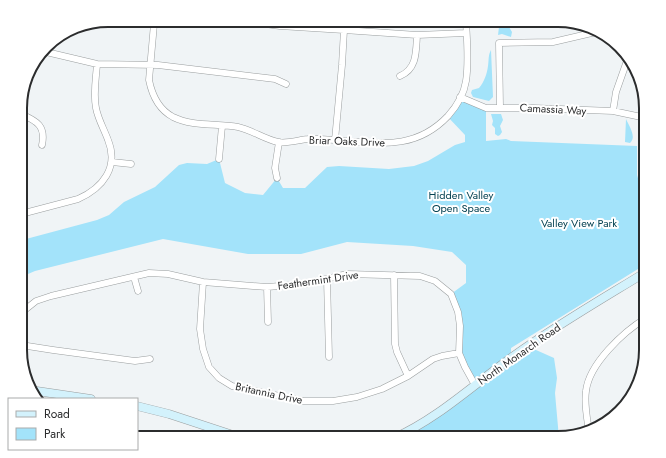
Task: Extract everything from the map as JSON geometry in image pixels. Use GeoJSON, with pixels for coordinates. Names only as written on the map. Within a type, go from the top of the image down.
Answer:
{"type":"FeatureCollection","features":[{"type":"Feature","properties":{"kind":"street","name":"Briar Oaks Drive"},"geometry":{"type":"LineString","coordinates":[[154,27],[150,65],[151,88],[159,106],[173,117],[184,121],[239,128],[279,142],[310,139],[394,143],[419,137],[441,123],[451,112],[466,83],[468,68],[466,27]]}},
{"type":"Feature","properties":{"kind":"street"},"geometry":{"type":"LineString","coordinates":[[296,27],[417,35],[466,33]]}},
{"type":"Feature","properties":{"kind":"street"},"geometry":{"type":"LineString","coordinates":[[335,140],[344,30]]}},
{"type":"Feature","properties":{"kind":"street"},"geometry":{"type":"LineString","coordinates":[[500,107],[499,43],[553,42],[590,33]]}},
{"type":"Feature","properties":{"kind":"street"},"geometry":{"type":"LineString","coordinates":[[400,76],[408,73],[414,62],[417,35]]}},
{"type":"Feature","properties":{"kind":"street"},"geometry":{"type":"LineString","coordinates":[[49,53],[97,64],[150,65],[196,69],[275,79],[286,84]]}},
{"type":"Feature","properties":{"kind":"street"},"geometry":{"type":"LineString","coordinates":[[27,212],[78,199],[87,195],[102,183],[108,173],[112,162],[109,142],[96,110],[94,100],[97,64]]}},
{"type":"Feature","properties":{"kind":"street"},"geometry":{"type":"LineString","coordinates":[[614,111],[616,92],[626,64]]}},
{"type":"Feature","properties":{"kind":"street","name":"Camassia Way"},"geometry":{"type":"LineString","coordinates":[[460,97],[486,108],[500,107],[614,111],[639,116]]}},
{"type":"Feature","properties":{"kind":"street"},"geometry":{"type":"LineString","coordinates":[[27,116],[40,126],[44,137],[42,145]]}},
{"type":"Feature","properties":{"kind":"street"},"geometry":{"type":"LineString","coordinates":[[219,160],[222,126]]}},
{"type":"Feature","properties":{"kind":"street"},"geometry":{"type":"LineString","coordinates":[[277,178],[276,168],[279,142]]}},
{"type":"Feature","properties":{"kind":"street"},"geometry":{"type":"LineString","coordinates":[[112,162],[131,164]]}},
{"type":"Feature","properties":{"kind":"street","name":"Feathermint Drive"},"geometry":{"type":"LineString","coordinates":[[27,308],[36,301],[51,296],[149,273],[168,274],[203,282],[267,287],[305,284],[347,274],[420,276],[435,281],[451,294],[458,312],[460,326],[459,353],[475,385]]}},
{"type":"Feature","properties":{"kind":"street"},"geometry":{"type":"LineString","coordinates":[[394,275],[395,344],[408,376]]}},
{"type":"Feature","properties":{"kind":"street","name":"North Monarch Road"},"geometry":{"type":"LineString","coordinates":[[408,431],[424,423],[442,411],[511,358],[550,331],[639,276]]}},
{"type":"Feature","properties":{"kind":"street"},"geometry":{"type":"LineString","coordinates":[[134,277],[138,291]]}},
{"type":"Feature","properties":{"kind":"street"},"geometry":{"type":"LineString","coordinates":[[326,279],[329,357]]}},
{"type":"Feature","properties":{"kind":"street","name":"Britannia Drive"},"geometry":{"type":"LineString","coordinates":[[203,282],[200,329],[202,348],[208,367],[219,378],[232,386],[303,401],[333,401],[358,397],[382,389],[408,376],[433,359],[459,353]]}},
{"type":"Feature","properties":{"kind":"street"},"geometry":{"type":"LineString","coordinates":[[267,287],[268,322]]}},
{"type":"Feature","properties":{"kind":"street"},"geometry":{"type":"LineString","coordinates":[[588,425],[586,390],[591,375],[597,364],[618,340],[639,324]]}},
{"type":"Feature","properties":{"kind":"street"},"geometry":{"type":"LineString","coordinates":[[27,346],[135,361],[150,359]]}},
{"type":"Feature","properties":{"kind":"street"},"geometry":{"type":"LineString","coordinates":[[39,391],[84,398]]}},
{"type":"Feature","properties":{"kind":"street"},"geometry":{"type":"LineString","coordinates":[[138,406],[169,414],[220,431]]}},
{"type":"Feature","properties":{"kind":"green space"},"geometry":{"type":"Polygon","coordinates":[[[499,27],[509,27],[512,32],[511,37],[502,34],[498,35],[499,27]]]}},
{"type":"Feature","properties":{"kind":"green space"},"geometry":{"type":"Polygon","coordinates":[[[491,50],[493,97],[489,101],[473,97],[471,93],[472,90],[479,88],[484,81],[491,50]]]}},
{"type":"Feature","properties":{"kind":"green space","name":"Hidden Valley Open Space"},"geometry":{"type":"Polygon","coordinates":[[[460,97],[486,108],[486,141],[506,139],[511,141],[637,146],[637,175],[639,182],[639,268],[511,348],[511,357],[526,348],[536,350],[554,358],[557,378],[555,393],[558,431],[405,431],[475,385],[459,353],[460,326],[451,294],[466,283],[466,265],[452,252],[413,246],[347,242],[301,254],[248,254],[163,239],[35,271],[27,274],[27,239],[97,220],[109,215],[124,202],[155,187],[179,165],[187,163],[207,164],[219,159],[225,183],[245,193],[263,195],[277,178],[283,188],[305,188],[327,167],[339,166],[389,169],[414,166],[428,161],[455,145],[465,142],[465,135],[447,116],[460,97]]]}},
{"type":"Feature","properties":{"kind":"green space"},"geometry":{"type":"Polygon","coordinates":[[[491,114],[501,114],[503,120],[500,126],[502,132],[498,136],[495,134],[495,128],[492,125],[493,121],[491,114]]]}},
{"type":"Feature","properties":{"kind":"green space"},"geometry":{"type":"Polygon","coordinates":[[[626,119],[633,135],[630,143],[625,142],[626,119]]]}},
{"type":"Feature","properties":{"kind":"park label","name":"Valley View Park"},"geometry":{"type":"Point","coordinates":[579,223]}}]}
